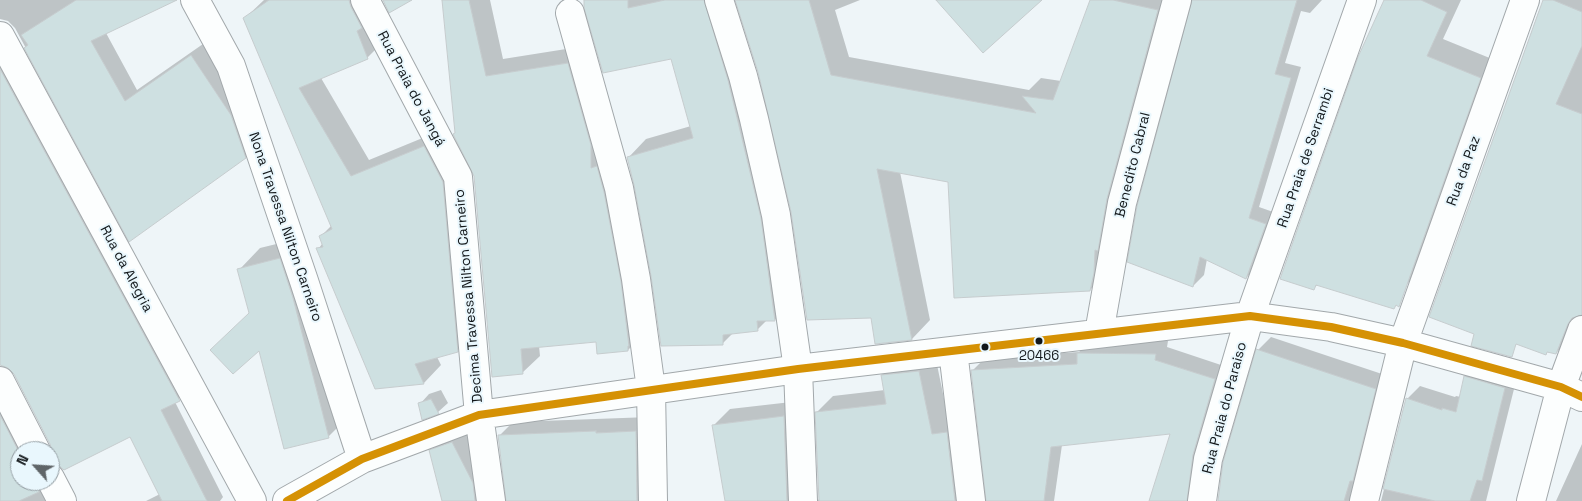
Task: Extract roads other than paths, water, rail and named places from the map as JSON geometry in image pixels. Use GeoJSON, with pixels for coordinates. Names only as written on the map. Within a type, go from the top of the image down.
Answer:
{"type":"FeatureCollection","features":[{"type":"Feature","properties":{"kind":"street","name":"Nona Travessa Nilton Carneiro"},"geometry":{"type":"LineString","coordinates":[[194,0],[231,66],[362,459]]}},
{"type":"Feature","properties":{"kind":"street","name":"Rua Praia do Jangá"},"geometry":{"type":"LineString","coordinates":[[365,0],[458,177]]}},
{"type":"Feature","properties":{"kind":"street"},"geometry":{"type":"LineString","coordinates":[[719,0],[743,76],[776,215],[798,369],[803,501]]}},
{"type":"Feature","properties":{"kind":"street","name":"Benedito Cabral"},"geometry":{"type":"LineString","coordinates":[[1098,333],[1122,203],[1177,0]]}},
{"type":"Feature","properties":{"kind":"street","name":"Rua Praia de Serrambi"},"geometry":{"type":"LineString","coordinates":[[1250,316],[1362,0]]}},
{"type":"Feature","properties":{"kind":"street","name":"Rua da Paz"},"geometry":{"type":"LineString","coordinates":[[1364,501],[1403,343],[1525,0]]}},
{"type":"Feature","properties":{"kind":"street"},"geometry":{"type":"LineString","coordinates":[[570,14],[619,188],[636,279],[651,389],[653,501]]}},
{"type":"Feature","properties":{"kind":"street","name":"Rua da Alegria"},"geometry":{"type":"LineString","coordinates":[[0,36],[252,501]]}},
{"type":"Feature","properties":{"kind":"street","name":"Decima Travessa Nilton Carneiro"},"geometry":{"type":"LineString","coordinates":[[458,177],[479,415],[491,501]]}},
{"type":"Feature","properties":{"kind":"street"},"geometry":{"type":"LineString","coordinates":[[287,501],[362,459],[479,415],[798,369],[1250,316],[1331,327],[1403,343],[1572,392]]}},
{"type":"Feature","properties":{"kind":"street","name":"Rua Praia do Paraiso"},"geometry":{"type":"LineString","coordinates":[[1202,501],[1208,459],[1250,316]]}},
{"type":"Feature","properties":{"kind":"street"},"geometry":{"type":"LineString","coordinates":[[1531,501],[1572,392],[1582,330]]}},
{"type":"Feature","properties":{"kind":"street"},"geometry":{"type":"LineString","coordinates":[[953,351],[971,501]]}},
{"type":"Feature","properties":{"kind":"street"},"geometry":{"type":"LineString","coordinates":[[0,381],[31,441]]}},
{"type":"Feature","properties":{"kind":"place","name":"20466"},"geometry":{"type":"Point","coordinates":[1039,341]}}]}
